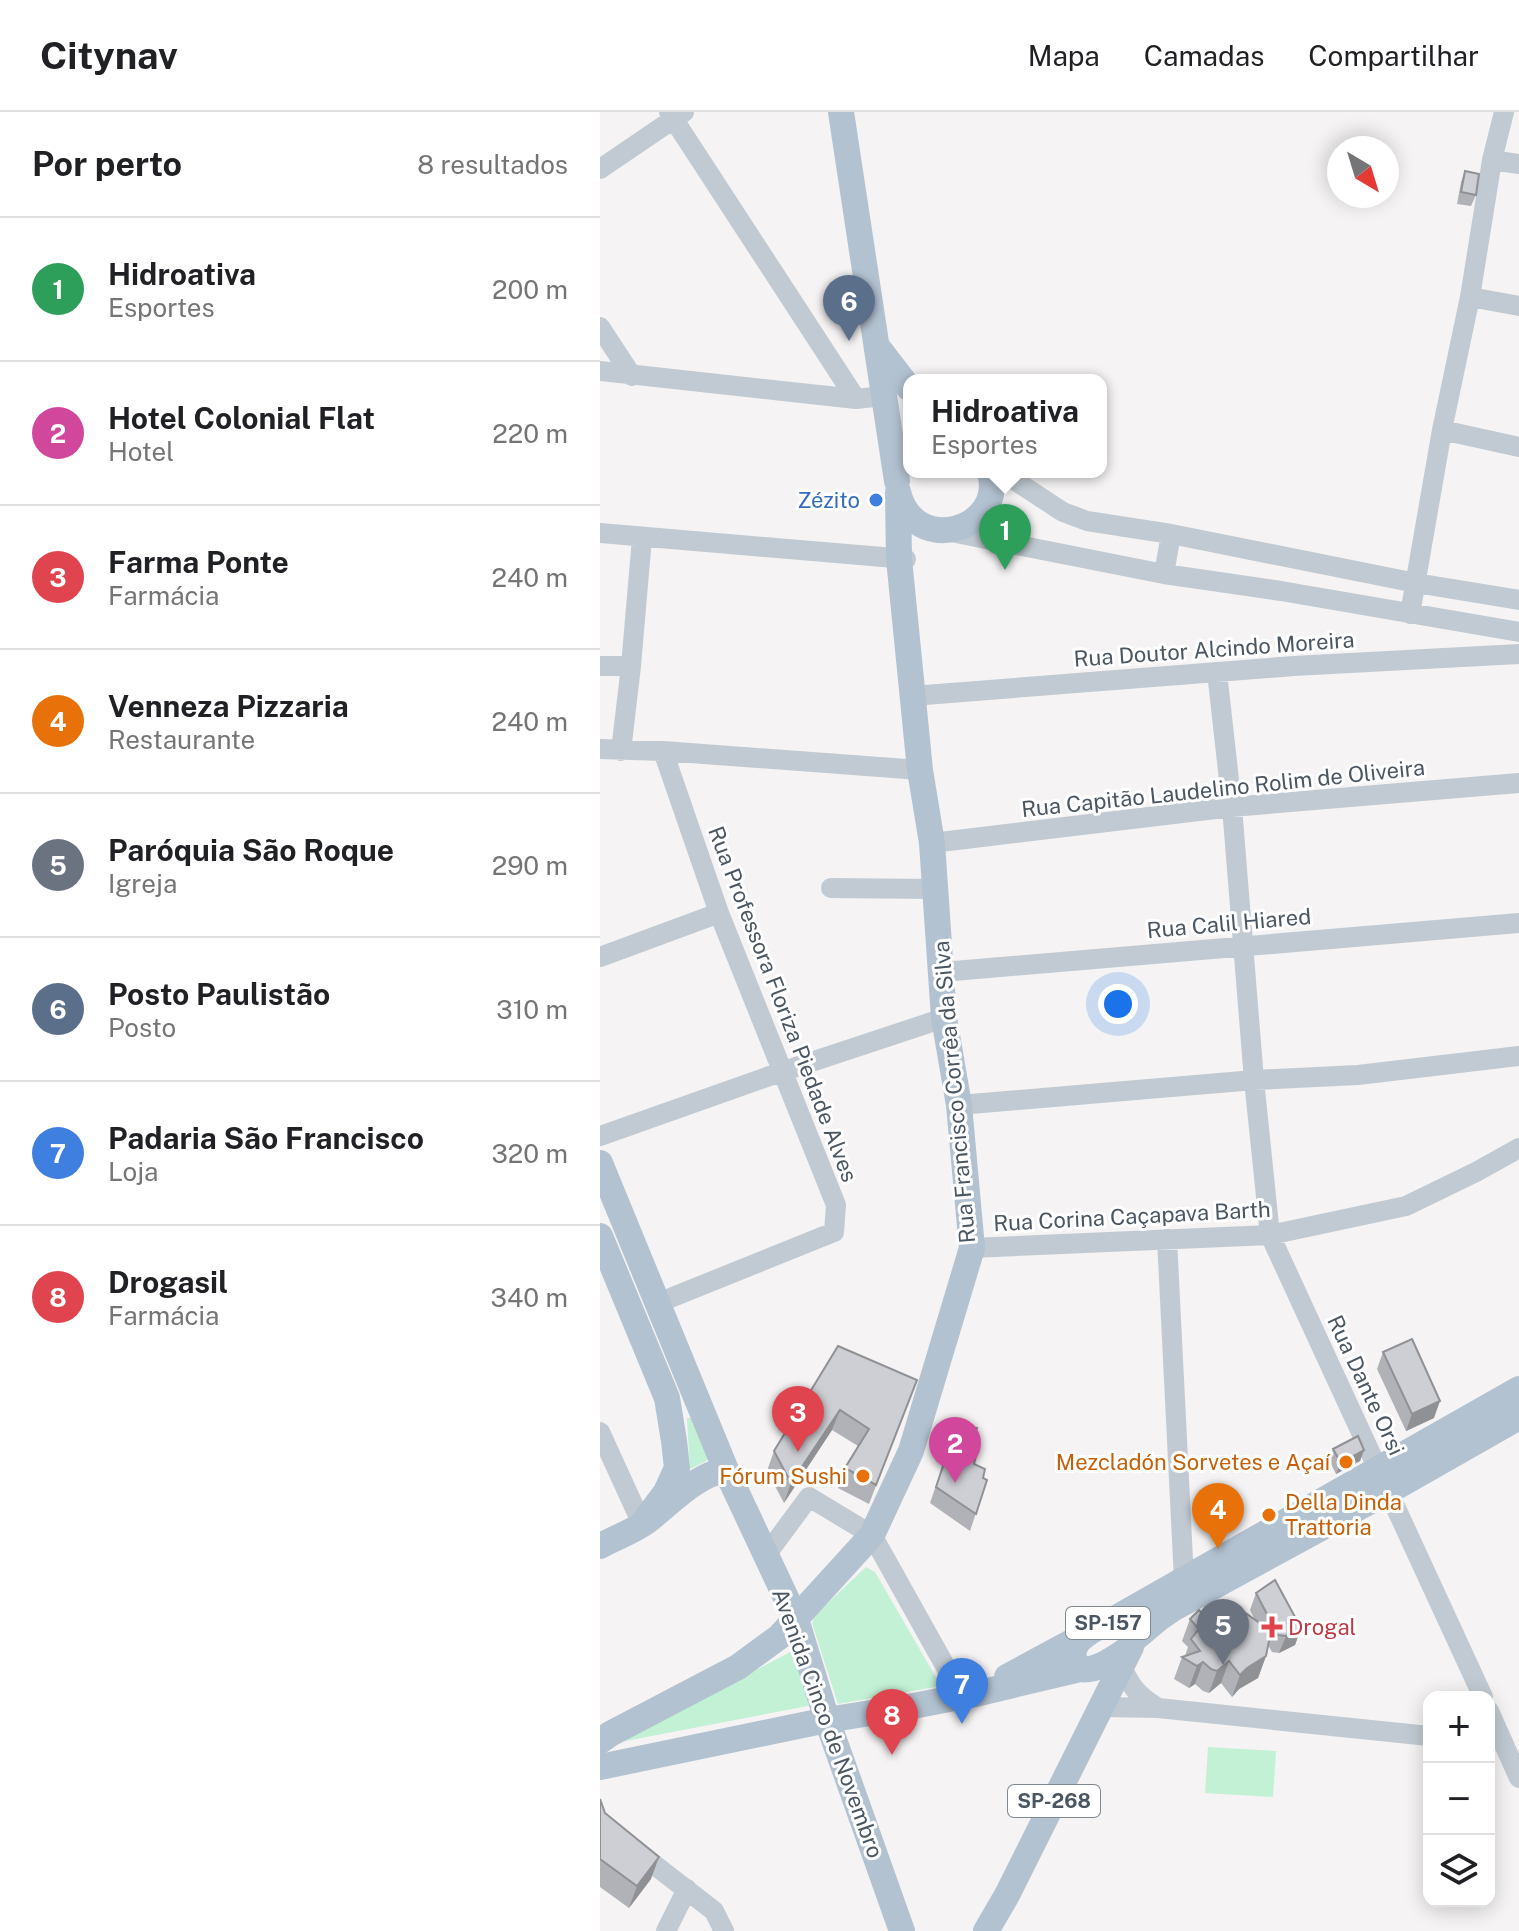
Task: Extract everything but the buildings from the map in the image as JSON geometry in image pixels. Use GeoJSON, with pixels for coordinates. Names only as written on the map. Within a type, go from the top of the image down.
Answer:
{"type":"FeatureCollection","features":[{"type":"Feature","properties":{"kind":"main road","name":"Rua Francisco Corrêa da Silva"},"geometry":{"type":"LineString","coordinates":[[600,1741],[738,1667],[779,1637],[872,1535],[911,1451],[972,1248],[959,1105],[944,1018],[932,843],[912,696],[902,565],[896,396],[877,346],[841,112]]}},
{"type":"Feature","properties":{"kind":"main road","name":"Rua Francisco Corrêa da Silva"},"geometry":{"type":"LineString","coordinates":[[877,346],[903,380]]}},
{"type":"Feature","properties":{"kind":"main road"},"geometry":{"type":"LineString","coordinates":[[903,461],[898,488],[908,515],[916,522],[942,531]]}},
{"type":"Feature","properties":{"kind":"main road"},"geometry":{"type":"LineString","coordinates":[[902,565],[912,544],[925,535],[962,528],[975,520],[985,508],[991,493],[992,478]]}},
{"type":"Feature","properties":{"kind":"main road","name":"Avenida Cinco de Novembro"},"geometry":{"type":"LineString","coordinates":[[600,1163],[726,1470],[796,1619],[827,1720],[902,1931]]}},
{"type":"Feature","properties":{"kind":"main road"},"geometry":{"type":"LineString","coordinates":[[600,1236],[667,1398],[674,1441],[677,1468],[666,1492],[642,1524]]}},
{"type":"Feature","properties":{"kind":"main road","name":"SP-157"},"geometry":{"type":"LineString","coordinates":[[1384,1480],[1519,1389]]}},
{"type":"Feature","properties":{"kind":"main road","name":"SP-157"},"geometry":{"type":"LineString","coordinates":[[1189,1589],[1128,1651],[1083,1670],[1076,1665],[1075,1648],[1081,1637],[1189,1589],[1384,1480],[1519,1417]]}},
{"type":"Feature","properties":{"kind":"main road"},"geometry":{"type":"LineString","coordinates":[[600,1546],[642,1524],[713,1472],[726,1470]]}},
{"type":"Feature","properties":{"kind":"main road","name":"SP-157"},"geometry":{"type":"LineString","coordinates":[[1109,1622],[1127,1631],[1128,1651]]}},
{"type":"Feature","properties":{"kind":"main road"},"geometry":{"type":"LineString","coordinates":[[969,1695],[1081,1637]]}},
{"type":"Feature","properties":{"kind":"main road","name":"SP-268"},"geometry":{"type":"LineString","coordinates":[[986,1931],[1007,1895],[1128,1651]]}},
{"type":"Feature","properties":{"kind":"main road"},"geometry":{"type":"LineString","coordinates":[[600,1767],[1083,1670],[1097,1682],[1100,1707]]}},
{"type":"Feature","properties":{"kind":"main road","name":"SP-268"},"geometry":{"type":"LineString","coordinates":[[1005,1931],[1007,1895]]}},
{"type":"Feature","properties":{"kind":"street"},"geometry":{"type":"LineString","coordinates":[[1410,614],[1442,430],[1470,297],[1492,160],[1504,112]]}},
{"type":"Feature","properties":{"kind":"street"},"geometry":{"type":"LineString","coordinates":[[600,169],[675,114],[856,399]]}},
{"type":"Feature","properties":{"kind":"street"},"geometry":{"type":"LineString","coordinates":[[1492,160],[1519,164]]}},
{"type":"Feature","properties":{"kind":"street"},"geometry":{"type":"LineString","coordinates":[[1470,297],[1519,306]]}},
{"type":"Feature","properties":{"kind":"street"},"geometry":{"type":"LineString","coordinates":[[600,327],[632,376]]}},
{"type":"Feature","properties":{"kind":"street"},"geometry":{"type":"LineString","coordinates":[[600,371],[856,399],[896,396]]}},
{"type":"Feature","properties":{"kind":"street"},"geometry":{"type":"LineString","coordinates":[[1442,430],[1519,447]]}},
{"type":"Feature","properties":{"kind":"street"},"geometry":{"type":"LineString","coordinates":[[1011,478],[1063,512],[1087,521],[1519,600]]}},
{"type":"Feature","properties":{"kind":"street"},"geometry":{"type":"LineString","coordinates":[[942,531],[1164,574],[1519,632]]}},
{"type":"Feature","properties":{"kind":"street"},"geometry":{"type":"LineString","coordinates":[[600,533],[902,565]]}},
{"type":"Feature","properties":{"kind":"street"},"geometry":{"type":"LineString","coordinates":[[1164,574],[1171,534]]}},
{"type":"Feature","properties":{"kind":"street"},"geometry":{"type":"LineString","coordinates":[[642,538],[631,666],[610,750],[663,751],[920,770]]}},
{"type":"Feature","properties":{"kind":"street","name":"Rua Doutor Alcindo Moreira"},"geometry":{"type":"LineString","coordinates":[[912,696],[1294,666],[1519,659]]}},
{"type":"Feature","properties":{"kind":"street"},"geometry":{"type":"LineString","coordinates":[[600,666],[631,666]]}},
{"type":"Feature","properties":{"kind":"street","name":"Rua Dante Orsi"},"geometry":{"type":"LineString","coordinates":[[1217,672],[1270,1235],[1480,1691]]}},
{"type":"Feature","properties":{"kind":"street","name":"Rua Professora Floriza Piedade Alves"},"geometry":{"type":"LineString","coordinates":[[658,1303],[834,1232],[836,1205],[719,913],[663,751]]}},
{"type":"Feature","properties":{"kind":"street","name":"Rua Capitão Laudelino Rolim de Oliveira"},"geometry":{"type":"LineString","coordinates":[[932,843],[1232,807],[1519,783]]}},
{"type":"Feature","properties":{"kind":"street"},"geometry":{"type":"LineString","coordinates":[[831,888],[935,889]]}},
{"type":"Feature","properties":{"kind":"street"},"geometry":{"type":"LineString","coordinates":[[600,957],[719,913]]}},
{"type":"Feature","properties":{"kind":"street","name":"Rua Calil Hiared"},"geometry":{"type":"LineString","coordinates":[[942,972],[1519,923]]}},
{"type":"Feature","properties":{"kind":"street"},"geometry":{"type":"LineString","coordinates":[[600,1136],[944,1018]]}},
{"type":"Feature","properties":{"kind":"street"},"geometry":{"type":"LineString","coordinates":[[959,1105],[1254,1080],[1358,1075],[1519,1056]]}},
{"type":"Feature","properties":{"kind":"street","name":"Rua Corina Caçapava Barth"},"geometry":{"type":"LineString","coordinates":[[972,1248],[1270,1235],[1406,1206],[1519,1148]]}},
{"type":"Feature","properties":{"kind":"street"},"geometry":{"type":"LineString","coordinates":[[1167,1239],[1189,1589]]}},
{"type":"Feature","properties":{"kind":"street"},"geometry":{"type":"LineString","coordinates":[[600,1432],[642,1524]]}},
{"type":"Feature","properties":{"kind":"street"},"geometry":{"type":"LineString","coordinates":[[766,1555],[809,1497],[872,1535],[969,1695]]}},
{"type":"Feature","properties":{"kind":"street"},"geometry":{"type":"LineString","coordinates":[[1128,1651],[1133,1690],[1158,1708]]}},
{"type":"Feature","properties":{"kind":"street"},"geometry":{"type":"LineString","coordinates":[[1100,1707],[1158,1708],[1423,1735]]}},
{"type":"Feature","properties":{"kind":"street"},"geometry":{"type":"LineString","coordinates":[[1495,1724],[1519,1778]]}},
{"type":"Feature","properties":{"kind":"street"},"geometry":{"type":"LineString","coordinates":[[613,1833],[714,1911],[724,1931]]}},
{"type":"Feature","properties":{"kind":"street"},"geometry":{"type":"LineString","coordinates":[[666,1931],[687,1889]]}},
{"type":"Feature","properties":{"kind":"green space"},"geometry":{"type":"Polygon","coordinates":[[[687,1418],[695,1418],[710,1459],[690,1469],[687,1418]]]}},
{"type":"Feature","properties":{"kind":"green space"},"geometry":{"type":"Polygon","coordinates":[[[866,1567],[875,1572],[941,1686],[838,1704],[812,1623],[814,1616],[866,1567]]]}},
{"type":"Feature","properties":{"kind":"green space"},"geometry":{"type":"Polygon","coordinates":[[[794,1650],[813,1705],[620,1742],[794,1650]]]}},
{"type":"Feature","properties":{"kind":"green space"},"geometry":{"type":"Polygon","coordinates":[[[1208,1747],[1276,1751],[1273,1797],[1205,1793],[1208,1747]]]}},
{"type":"Feature","properties":{"kind":"place","name":"Posto Paulistão"},"geometry":{"type":"Point","coordinates":[849,341]}},
{"type":"Feature","properties":{"kind":"place","name":"Zézito"},"geometry":{"type":"Point","coordinates":[876,500]}},
{"type":"Feature","properties":{"kind":"place","name":"Hidroativa"},"geometry":{"type":"Point","coordinates":[1005,570]}},
{"type":"Feature","properties":{"kind":"place","name":"Farma Ponte"},"geometry":{"type":"Point","coordinates":[798,1452]}},
{"type":"Feature","properties":{"kind":"place","name":"Mezcladón Sorvetes e Açaí"},"geometry":{"type":"Point","coordinates":[1346,1462]}},
{"type":"Feature","properties":{"kind":"place","name":"Fórum Sushi"},"geometry":{"type":"Point","coordinates":[863,1476]}},
{"type":"Feature","properties":{"kind":"place","name":"Hotel Colonial Flat"},"geometry":{"type":"Point","coordinates":[955,1483]}},
{"type":"Feature","properties":{"kind":"place","name":"Della Dinda Trattoria"},"geometry":{"type":"Point","coordinates":[1269,1515]}},
{"type":"Feature","properties":{"kind":"place","name":"Venneza Pizzaria"},"geometry":{"type":"Point","coordinates":[1218,1549]}},
{"type":"Feature","properties":{"kind":"place","name":"Drogal"},"geometry":{"type":"Point","coordinates":[1272,1627]}},
{"type":"Feature","properties":{"kind":"place","name":"Paróquia São Roque"},"geometry":{"type":"Point","coordinates":[1223,1665]}},
{"type":"Feature","properties":{"kind":"place","name":"Padaria São Francisco"},"geometry":{"type":"Point","coordinates":[962,1724]}},
{"type":"Feature","properties":{"kind":"place","name":"Drogasil"},"geometry":{"type":"Point","coordinates":[892,1755]}}]}
